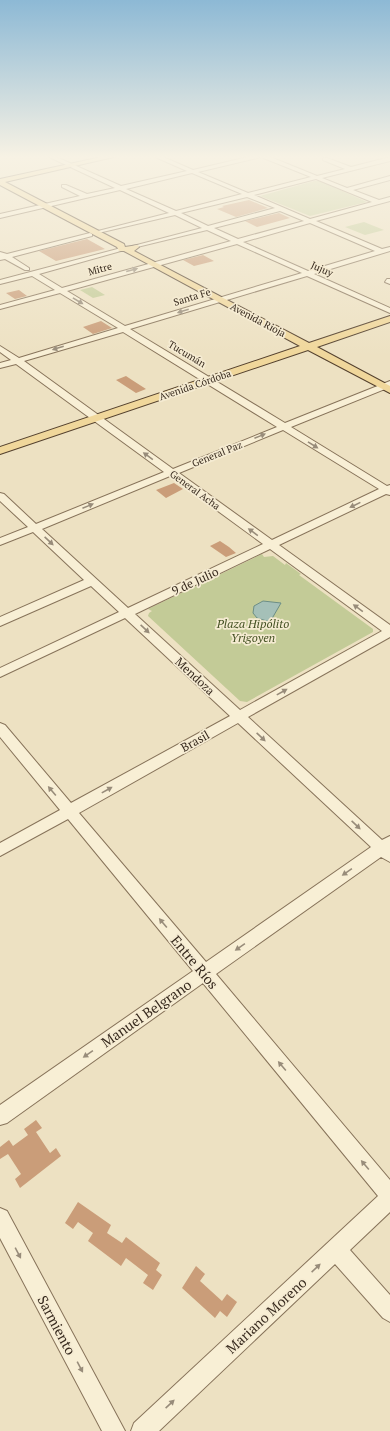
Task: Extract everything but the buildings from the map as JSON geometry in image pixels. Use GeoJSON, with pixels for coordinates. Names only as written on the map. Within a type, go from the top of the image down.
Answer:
{"type":"FeatureCollection","features":[{"type":"Feature","properties":{"kind":"main road","name":"Avenida Rioja"},"geometry":{"type":"LineString","coordinates":[[79,223],[97,233],[129,247],[388,385]]}},
{"type":"Feature","properties":{"kind":"main road","name":"Avenida Córdoba"},"geometry":{"type":"LineString","coordinates":[[309,343],[390,311]]}},
{"type":"Feature","properties":{"kind":"main road","name":"Avenida Córdoba"},"geometry":{"type":"LineString","coordinates":[[0,451],[93,416],[204,378],[309,343],[390,319]]}},
{"type":"Feature","properties":{"kind":"main road","name":"Avenida Córdoba"},"geometry":{"type":"LineString","coordinates":[[0,444],[93,416]]}},
{"type":"Feature","properties":{"kind":"street"},"geometry":{"type":"LineString","coordinates":[[2,256],[137,223]]}},
{"type":"Feature","properties":{"kind":"street","name":"Jujuy"},"geometry":{"type":"LineString","coordinates":[[195,223],[390,311]]}},
{"type":"Feature","properties":{"kind":"street"},"geometry":{"type":"LineString","coordinates":[[0,282],[30,271],[220,223]]}},
{"type":"Feature","properties":{"kind":"street","name":"Mitre"},"geometry":{"type":"LineString","coordinates":[[0,307],[304,223]]}},
{"type":"Feature","properties":{"kind":"street"},"geometry":{"type":"LineString","coordinates":[[314,223],[390,256]]}},
{"type":"Feature","properties":{"kind":"street","name":"Santa Fe"},"geometry":{"type":"LineString","coordinates":[[0,366],[390,249]]}},
{"type":"Feature","properties":{"kind":"street","name":"Tucumán"},"geometry":{"type":"LineString","coordinates":[[2,256],[30,271],[389,490]]}},
{"type":"Feature","properties":{"kind":"street","name":"General Acha"},"geometry":{"type":"LineString","coordinates":[[0,348],[390,632]]}},
{"type":"Feature","properties":{"kind":"street","name":"General Paz"},"geometry":{"type":"LineString","coordinates":[[0,542],[388,385]]}},
{"type":"Feature","properties":{"kind":"street","name":"9 de Julio"},"geometry":{"type":"LineString","coordinates":[[0,673],[389,490]]}},
{"type":"Feature","properties":{"kind":"street","name":"Mendoza"},"geometry":{"type":"LineString","coordinates":[[0,496],[239,716],[387,849]]}},
{"type":"Feature","properties":{"kind":"street"},"geometry":{"type":"LineString","coordinates":[[0,622],[92,581]]}},
{"type":"Feature","properties":{"kind":"street","name":"Brasil"},"geometry":{"type":"LineString","coordinates":[[0,850],[390,632]]}},
{"type":"Feature","properties":{"kind":"street","name":"Entre Ríos"},"geometry":{"type":"LineString","coordinates":[[0,728],[390,1195]]}},
{"type":"Feature","properties":{"kind":"street","name":"Manuel Belgrano"},"geometry":{"type":"LineString","coordinates":[[0,1116],[204,972],[387,849]]}},
{"type":"Feature","properties":{"kind":"street","name":"Mariano Moreno"},"geometry":{"type":"LineString","coordinates":[[142,1431],[390,1199]]}},
{"type":"Feature","properties":{"kind":"street","name":"Sarmiento"},"geometry":{"type":"LineString","coordinates":[[0,1218],[114,1431]]}},
{"type":"Feature","properties":{"kind":"street"},"geometry":{"type":"LineString","coordinates":[[336,1250],[390,1311]]}},
{"type":"Feature","properties":{"kind":"green space"},"geometry":{"type":"Polygon","coordinates":[[[366,223],[384,230],[365,235],[345,227],[366,223]]]}},
{"type":"Feature","properties":{"kind":"green space"},"geometry":{"type":"Polygon","coordinates":[[[92,287],[105,295],[93,298],[80,290],[92,287]]]}},
{"type":"Feature","properties":{"kind":"green space","name":"Plaza Hipólito Yrigoyen"},"geometry":{"type":"Polygon","coordinates":[[[262,554],[264,557],[273,556],[285,565],[286,563],[301,574],[299,575],[373,629],[373,632],[247,702],[240,701],[148,616],[152,611],[148,609],[262,554]]]}},
{"type":"Feature","properties":{"kind":"water"},"geometry":{"type":"Polygon","coordinates":[[[263,601],[281,603],[270,622],[257,618],[253,613],[254,606],[263,601]]]}}]}
